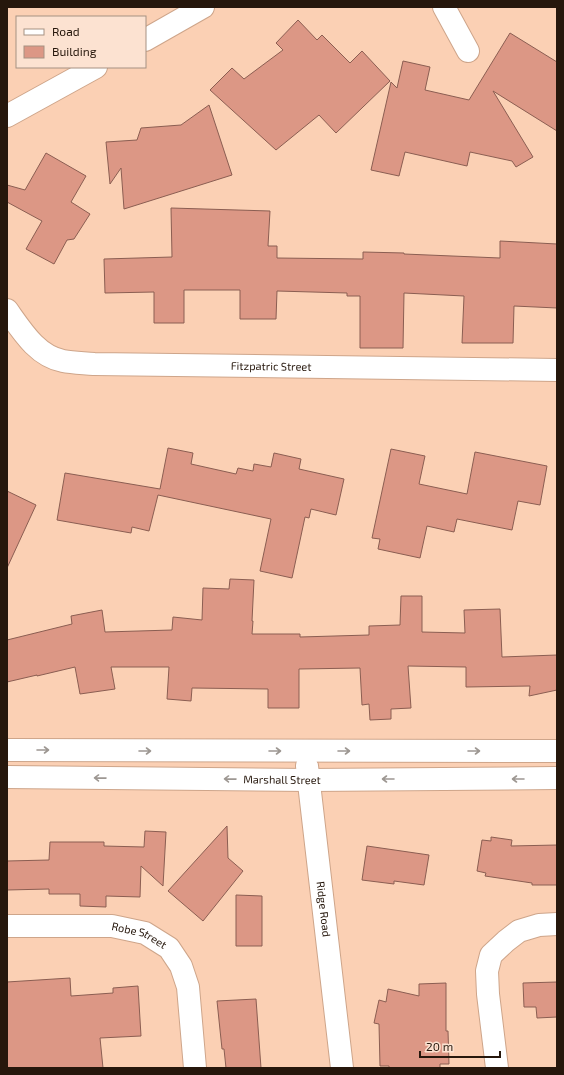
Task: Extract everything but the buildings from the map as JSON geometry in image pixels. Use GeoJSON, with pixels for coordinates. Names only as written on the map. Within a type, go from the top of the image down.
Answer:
{"type":"FeatureCollection","features":[{"type":"Feature","properties":{"kind":"street"},"geometry":{"type":"LineString","coordinates":[[146,39],[204,7]]}},
{"type":"Feature","properties":{"kind":"street"},"geometry":{"type":"LineString","coordinates":[[444,7],[468,51]]}},
{"type":"Feature","properties":{"kind":"street"},"geometry":{"type":"LineString","coordinates":[[7,116],[94,68]]}},
{"type":"Feature","properties":{"kind":"street","name":"Fitzpatric Street"},"geometry":{"type":"LineString","coordinates":[[7,310],[36,347],[50,357],[63,361],[94,364],[557,370]]}},
{"type":"Feature","properties":{"kind":"street"},"geometry":{"type":"LineString","coordinates":[[7,750],[557,751]]}},
{"type":"Feature","properties":{"kind":"street","name":"Ridge Road"},"geometry":{"type":"LineString","coordinates":[[305,751],[342,1068]]}},
{"type":"Feature","properties":{"kind":"street","name":"Marshall Street"},"geometry":{"type":"LineString","coordinates":[[7,777],[309,780],[557,778]]}},
{"type":"Feature","properties":{"kind":"street"},"geometry":{"type":"LineString","coordinates":[[497,1068],[488,994],[487,970],[491,955],[519,931],[539,925],[557,924]]}},
{"type":"Feature","properties":{"kind":"street","name":"Robe Street"},"geometry":{"type":"LineString","coordinates":[[7,926],[112,926],[145,933],[169,948],[181,966],[188,987],[195,1068]]}}]}
